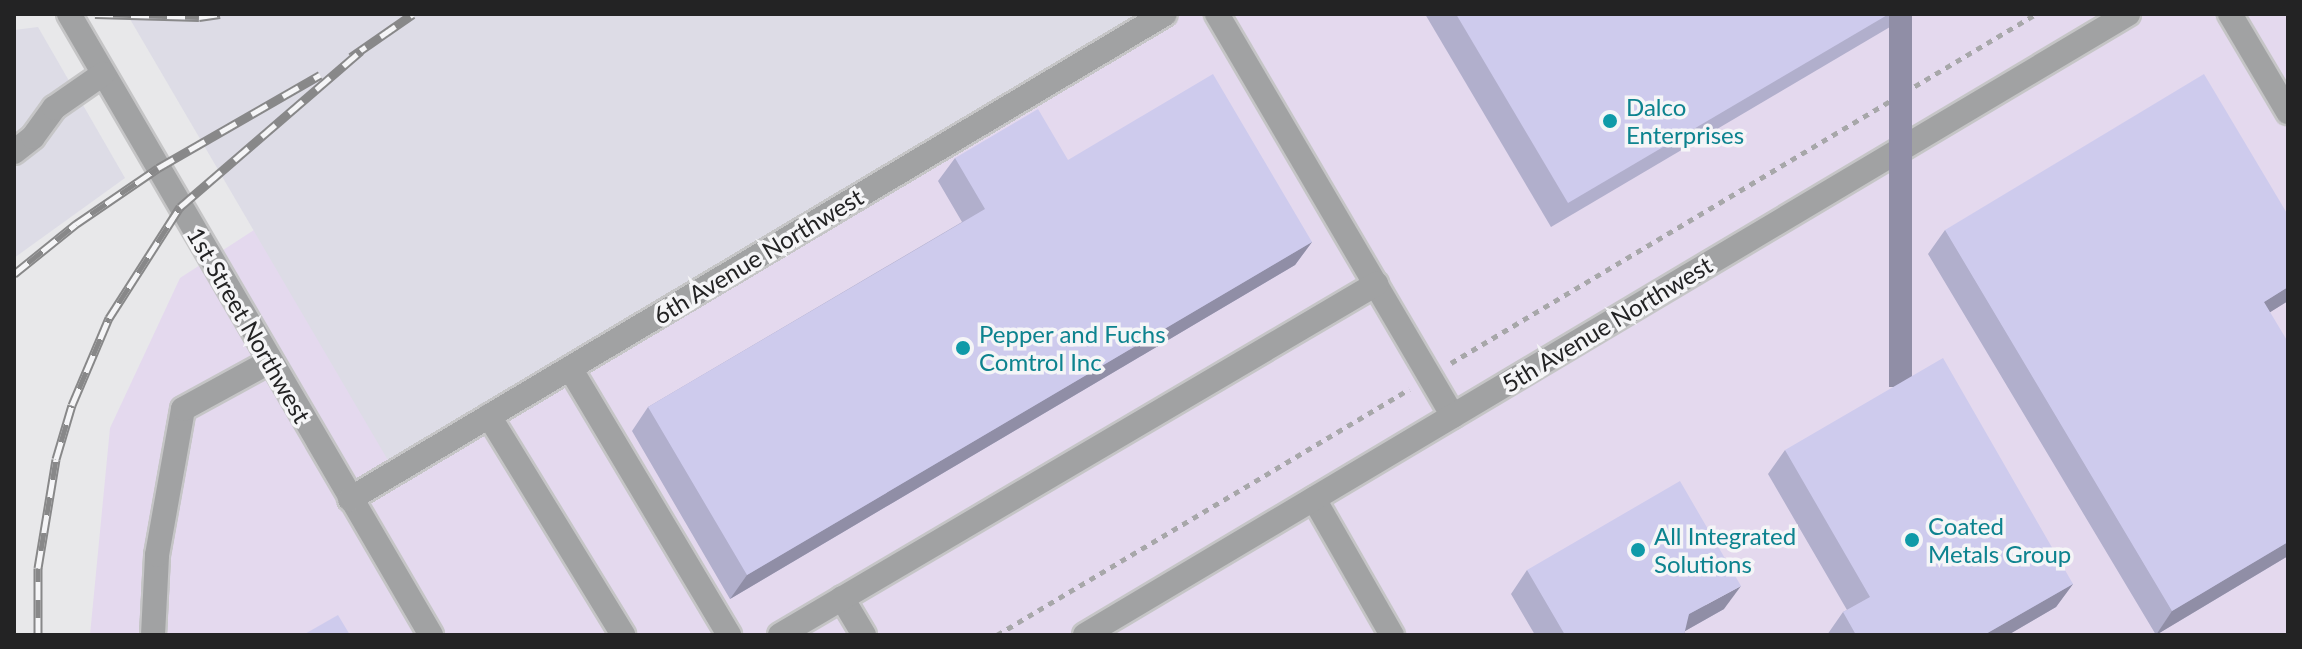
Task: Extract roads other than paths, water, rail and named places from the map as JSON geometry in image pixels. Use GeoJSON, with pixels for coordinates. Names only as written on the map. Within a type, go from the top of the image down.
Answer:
{"type":"FeatureCollection","features":[{"type":"Feature","properties":{"kind":"street","name":"1st Street Northwest"},"geometry":{"type":"LineString","coordinates":[[69,14],[269,362],[431,635]]}},
{"type":"Feature","properties":{"kind":"street","name":"6th Avenue Northwest"},"geometry":{"type":"LineString","coordinates":[[350,499],[1165,14]]}},
{"type":"Feature","properties":{"kind":"street"},"geometry":{"type":"LineString","coordinates":[[1217,14],[1453,416]]}},
{"type":"Feature","properties":{"kind":"street","name":"5th Avenue Northwest"},"geometry":{"type":"LineString","coordinates":[[1085,635],[2128,14]]}},
{"type":"Feature","properties":{"kind":"street"},"geometry":{"type":"LineString","coordinates":[[2230,14],[2288,112]]}},
{"type":"Feature","properties":{"kind":"street"},"geometry":{"type":"LineString","coordinates":[[14,152],[33,137],[54,108],[103,74]]}},
{"type":"Feature","properties":{"kind":"street"},"geometry":{"type":"LineString","coordinates":[[780,635],[1376,284]]}},
{"type":"Feature","properties":{"kind":"street"},"geometry":{"type":"LineString","coordinates":[[153,635],[157,555],[183,409],[269,362]]}},
{"type":"Feature","properties":{"kind":"street"},"geometry":{"type":"LineString","coordinates":[[570,368],[729,635]]}},
{"type":"Feature","properties":{"kind":"street"},"geometry":{"type":"LineString","coordinates":[[489,416],[623,635]]}},
{"type":"Feature","properties":{"kind":"street"},"geometry":{"type":"LineString","coordinates":[[1314,499],[1392,635]]}},
{"type":"Feature","properties":{"kind":"street"},"geometry":{"type":"LineString","coordinates":[[842,598],[864,635]]}},
{"type":"Feature","properties":{"kind":"railway"},"geometry":{"type":"LineString","coordinates":[[95,14],[199,17],[220,14]]}},
{"type":"Feature","properties":{"kind":"railway"},"geometry":{"type":"LineString","coordinates":[[351,57],[413,14]]}},
{"type":"Feature","properties":{"kind":"railway"},"geometry":{"type":"LineString","coordinates":[[38,635],[38,568],[56,459],[72,405],[109,318],[180,207],[361,51]]}},
{"type":"Feature","properties":{"kind":"railway"},"geometry":{"type":"LineString","coordinates":[[14,274],[76,224],[158,168],[320,75]]}},
{"type":"Feature","properties":{"kind":"place","name":"Dalco Enterprises"},"geometry":{"type":"Point","coordinates":[1610,121]}},
{"type":"Feature","properties":{"kind":"place","name":"Pepper and Fuchs Comtrol Inc"},"geometry":{"type":"Point","coordinates":[963,348]}},
{"type":"Feature","properties":{"kind":"place","name":"Coated Metals Group"},"geometry":{"type":"Point","coordinates":[1912,540]}},
{"type":"Feature","properties":{"kind":"place","name":"All Integrated Solutions"},"geometry":{"type":"Point","coordinates":[1638,550]}}]}
